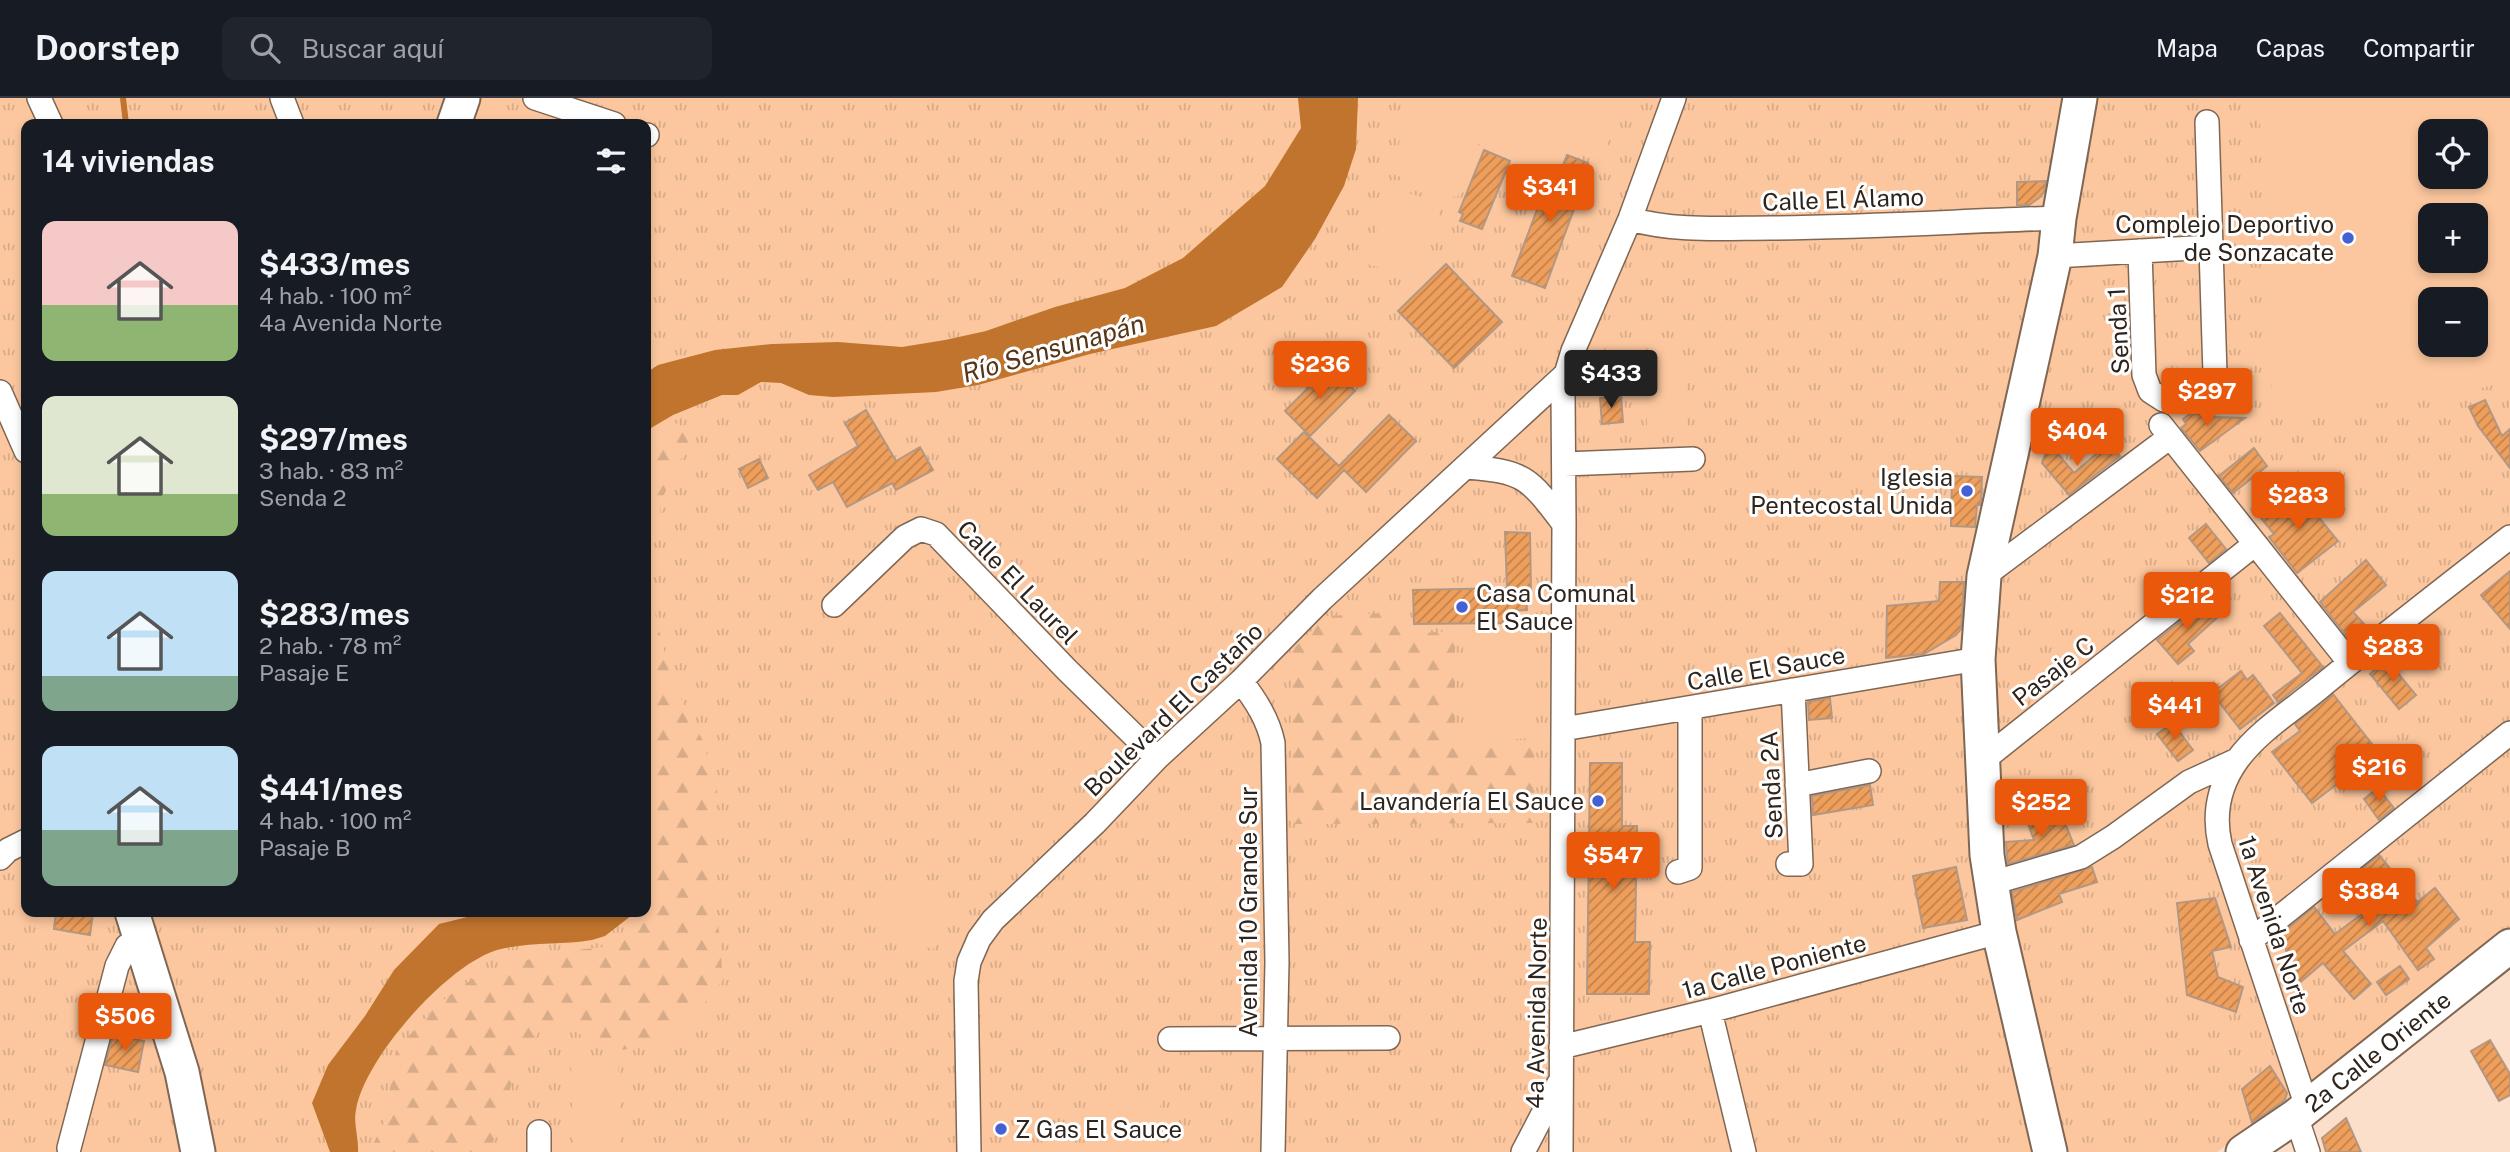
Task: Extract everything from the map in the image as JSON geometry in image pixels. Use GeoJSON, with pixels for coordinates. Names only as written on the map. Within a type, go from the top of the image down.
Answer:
{"type":"FeatureCollection","features":[{"type":"Feature","properties":{"kind":"street"},"geometry":{"type":"LineString","coordinates":[[39,98],[49,119]]}},
{"type":"Feature","properties":{"kind":"street"},"geometry":{"type":"LineString","coordinates":[[282,98],[290,119]]}},
{"type":"Feature","properties":{"kind":"street"},"geometry":{"type":"LineString","coordinates":[[456,119],[463,98]]}},
{"type":"Feature","properties":{"kind":"street"},"geometry":{"type":"LineString","coordinates":[[535,98],[599,119]]}},
{"type":"Feature","properties":{"kind":"street","name":"4a Avenida Norte"},"geometry":{"type":"LineString","coordinates":[[1560,1152],[1563,394],[1566,374],[1630,219],[1674,98]]}},
{"type":"Feature","properties":{"kind":"street"},"geometry":{"type":"LineString","coordinates":[[2050,1152],[1999,932],[1987,855],[1978,659],[1984,576],[2055,256],[2080,98]]}},
{"type":"Feature","properties":{"kind":"street"},"geometry":{"type":"LineString","coordinates":[[2055,256],[2210,247],[2207,122]]}},
{"type":"Feature","properties":{"kind":"street","name":"Calle El Álamo"},"geometry":{"type":"LineString","coordinates":[[1630,219],[1662,227],[1699,228],[2059,218]]}},
{"type":"Feature","properties":{"kind":"street","name":"Senda 1"},"geometry":{"type":"LineString","coordinates":[[2140,251],[2144,375],[2150,391],[2164,400],[2190,398],[2208,389],[2215,374],[2210,247]]}},
{"type":"Feature","properties":{"kind":"street","name":"Boulevard El Castaño"},"geometry":{"type":"LineString","coordinates":[[970,1152],[966,981],[969,962],[979,939],[992,920],[1095,822],[1157,758],[1241,681],[1322,599],[1566,374]]}},
{"type":"Feature","properties":{"kind":"street"},"geometry":{"type":"LineString","coordinates":[[0,392],[21,440]]}},
{"type":"Feature","properties":{"kind":"street"},"geometry":{"type":"LineString","coordinates":[[1984,576],[2165,431],[2350,663]]}},
{"type":"Feature","properties":{"kind":"street"},"geometry":{"type":"LineString","coordinates":[[1564,464],[1693,459]]}},
{"type":"Feature","properties":{"kind":"street"},"geometry":{"type":"LineString","coordinates":[[1465,467],[1507,472],[1524,478],[1541,493],[1564,524]]}},
{"type":"Feature","properties":{"kind":"street","name":"Calle El Laurel"},"geometry":{"type":"LineString","coordinates":[[834,605],[905,537],[921,529],[936,534],[1067,670],[1157,758]]}},
{"type":"Feature","properties":{"kind":"street"},"geometry":{"type":"LineString","coordinates":[[1992,883],[2081,857],[2189,782],[2238,760],[2254,741],[2510,537]]}},
{"type":"Feature","properties":{"kind":"street","name":"Pasaje C"},"geometry":{"type":"LineString","coordinates":[[1982,761],[2255,544]]}},
{"type":"Feature","properties":{"kind":"street","name":"Calle El Sauce"},"geometry":{"type":"LineString","coordinates":[[1563,729],[1978,659]]}},
{"type":"Feature","properties":{"kind":"street","name":"Avenida 10 Grande Sur"},"geometry":{"type":"LineString","coordinates":[[1241,681],[1260,707],[1273,743],[1277,846],[1273,1152]]}},
{"type":"Feature","properties":{"kind":"street","name":"Senda 2A"},"geometry":{"type":"LineString","coordinates":[[1788,864],[1801,864],[1793,690]]}},
{"type":"Feature","properties":{"kind":"street"},"geometry":{"type":"LineString","coordinates":[[1678,872],[1690,868],[1690,708]]}},
{"type":"Feature","properties":{"kind":"street"},"geometry":{"type":"LineString","coordinates":[[2251,940],[2510,733]]}},
{"type":"Feature","properties":{"kind":"street","name":"1a Avenida Norte"},"geometry":{"type":"LineString","coordinates":[[2238,760],[2221,790],[2216,823],[2220,844],[2302,1112],[2308,1152]]}},
{"type":"Feature","properties":{"kind":"street"},"geometry":{"type":"LineString","coordinates":[[1797,785],[1869,771]]}},
{"type":"Feature","properties":{"kind":"street"},"geometry":{"type":"LineString","coordinates":[[0,858],[21,844]]}},
{"type":"Feature","properties":{"kind":"street"},"geometry":{"type":"LineString","coordinates":[[69,1148],[117,966],[136,924]]}},
{"type":"Feature","properties":{"kind":"street"},"geometry":{"type":"LineString","coordinates":[[136,924],[182,1072],[198,1152]]}},
{"type":"Feature","properties":{"kind":"street","name":"1a Calle Poniente"},"geometry":{"type":"LineString","coordinates":[[1561,1047],[1710,1011],[1999,932]]}},
{"type":"Feature","properties":{"kind":"street","name":"2a Calle Oriente"},"geometry":{"type":"LineString","coordinates":[[2243,1152],[2302,1112],[2510,946]]}},
{"type":"Feature","properties":{"kind":"street"},"geometry":{"type":"LineString","coordinates":[[1710,1011],[1744,1152]]}},
{"type":"Feature","properties":{"kind":"street"},"geometry":{"type":"LineString","coordinates":[[1170,1039],[1388,1038]]}},
{"type":"Feature","properties":{"kind":"street"},"geometry":{"type":"LineString","coordinates":[[1523,1152],[1561,1080]]}},
{"type":"Feature","properties":{"kind":"green space"},"geometry":{"type":"Polygon","coordinates":[[[0,98],[2510,98],[2510,931],[2217,1152],[0,1152],[0,98]]]}},
{"type":"Feature","properties":{"kind":"green space"},"geometry":{"type":"Polygon","coordinates":[[[1408,98],[1627,98],[1600,162],[1564,148],[1551,173],[1478,144],[1457,198],[1393,174],[1408,98]]]}},
{"type":"Feature","properties":{"kind":"green space","name":"Complejo Deportivo de Sonzacate"},"geometry":{"type":"Polygon","coordinates":[[[2259,98],[2510,98],[2510,381],[2461,393],[2275,416],[2272,400],[2259,98]]]}},
{"type":"Feature","properties":{"kind":"green space"},"geometry":{"type":"Polygon","coordinates":[[[1390,188],[1442,203],[1419,279],[1367,264],[1390,188]]]}},
{"type":"Feature","properties":{"kind":"green space"},"geometry":{"type":"Polygon","coordinates":[[[1685,363],[1687,430],[1647,431],[1646,364],[1685,363]]]}},
{"type":"Feature","properties":{"kind":"green space"},"geometry":{"type":"Polygon","coordinates":[[[679,423],[689,442],[662,499],[651,562],[651,432],[679,423]]]}},
{"type":"Feature","properties":{"kind":"green space"},"geometry":{"type":"Polygon","coordinates":[[[651,577],[655,612],[671,680],[702,739],[721,804],[708,807],[709,866],[718,920],[723,980],[688,1024],[655,1044],[622,1050],[565,1027],[537,1032],[520,1058],[490,1152],[369,1152],[386,1119],[396,1050],[438,1004],[482,972],[557,952],[603,947],[629,935],[639,917],[651,917],[651,577]]]}},
{"type":"Feature","properties":{"kind":"green space"},"geometry":{"type":"Polygon","coordinates":[[[1402,612],[1402,634],[1455,631],[1455,749],[1534,746],[1535,823],[1295,824],[1293,649],[1327,616],[1402,612]]]}},
{"type":"Feature","properties":{"kind":"green space"},"geometry":{"type":"Polygon","coordinates":[[[1536,628],[1536,738],[1465,741],[1463,631],[1536,628]]]}},
{"type":"Feature","properties":{"kind":"green space"},"geometry":{"type":"Polygon","coordinates":[[[902,878],[956,912],[932,950],[878,915],[902,878]]]}},
{"type":"Feature","properties":{"kind":"green space"},"geometry":{"type":"Polygon","coordinates":[[[618,1059],[621,1144],[573,1146],[571,1061],[618,1059]]]}},
{"type":"Feature","properties":{"kind":"green space"},"geometry":{"type":"Polygon","coordinates":[[[1160,1090],[1161,1152],[1108,1152],[1107,1092],[1160,1090]]]}},
{"type":"Feature","properties":{"kind":"water","name":"Río Sensunapán"},"geometry":{"type":"Polygon","coordinates":[[[1298,98],[1358,98],[1356,149],[1344,186],[1315,239],[1282,287],[1216,326],[1090,354],[978,385],[936,392],[833,397],[809,395],[781,383],[761,382],[738,395],[722,395],[673,415],[651,428],[651,370],[658,365],[715,350],[772,344],[838,342],[902,347],[945,340],[986,331],[1055,307],[1125,288],[1183,258],[1265,186],[1301,128],[1298,98]]]}},
{"type":"Feature","properties":{"kind":"water"},"geometry":{"type":"Polygon","coordinates":[[[467,917],[630,917],[605,936],[581,942],[501,949],[458,971],[413,1014],[375,1064],[362,1089],[356,1110],[358,1152],[330,1152],[312,1103],[328,1065],[365,1016],[394,970],[439,924],[467,917]]]}},
{"type":"Feature","properties":{"kind":"building"},"geometry":{"type":"Polygon","coordinates":[[[1484,150],[1510,161],[1482,229],[1460,221],[1463,214],[1459,212],[1484,150]]]}},
{"type":"Feature","properties":{"kind":"building"},"geometry":{"type":"Polygon","coordinates":[[[1567,155],[1588,163],[1578,189],[1581,190],[1545,288],[1512,276],[1549,178],[1557,181],[1567,155]]]}},
{"type":"Feature","properties":{"kind":"building"},"geometry":{"type":"Polygon","coordinates":[[[2046,181],[2044,192],[2039,198],[2029,205],[2017,205],[2017,182],[2046,181]]]}},
{"type":"Feature","properties":{"kind":"building"},"geometry":{"type":"Polygon","coordinates":[[[1446,264],[1502,322],[1454,368],[1398,311],[1446,264]]]}},
{"type":"Feature","properties":{"kind":"building"},"geometry":{"type":"Polygon","coordinates":[[[1330,366],[1355,391],[1310,436],[1285,411],[1330,366]]]}},
{"type":"Feature","properties":{"kind":"building"},"geometry":{"type":"Polygon","coordinates":[[[1621,396],[1623,422],[1602,424],[1600,398],[1621,396]]]}},
{"type":"Feature","properties":{"kind":"building"},"geometry":{"type":"Polygon","coordinates":[[[2485,400],[2502,436],[2510,429],[2510,468],[2478,426],[2469,407],[2485,400]]]}},
{"type":"Feature","properties":{"kind":"building"},"geometry":{"type":"Polygon","coordinates":[[[866,410],[896,461],[920,447],[933,470],[896,490],[892,483],[847,507],[833,482],[818,490],[809,475],[858,446],[845,423],[866,410]]]}},
{"type":"Feature","properties":{"kind":"building"},"geometry":{"type":"Polygon","coordinates":[[[2191,413],[2245,418],[2200,451],[2181,428],[2186,424],[2183,419],[2191,413]]]}},
{"type":"Feature","properties":{"kind":"building"},"geometry":{"type":"Polygon","coordinates":[[[1389,415],[1416,441],[1366,492],[1344,470],[1317,498],[1277,459],[1304,432],[1339,466],[1389,415]]]}},
{"type":"Feature","properties":{"kind":"building"},"geometry":{"type":"Polygon","coordinates":[[[2049,443],[2074,473],[2109,443],[2120,456],[2069,495],[2042,463],[2049,443]]]}},
{"type":"Feature","properties":{"kind":"building"},"geometry":{"type":"Polygon","coordinates":[[[2254,448],[2267,466],[2233,493],[2219,476],[2254,448]]]}},
{"type":"Feature","properties":{"kind":"building"},"geometry":{"type":"Polygon","coordinates":[[[759,459],[768,478],[748,488],[739,469],[759,459]]]}},
{"type":"Feature","properties":{"kind":"building","name":"Iglesia Pentecostal Unida"},"geometry":{"type":"Polygon","coordinates":[[[1952,476],[1982,477],[1981,500],[1980,505],[1977,505],[1975,527],[1951,526],[1952,476]]]}},
{"type":"Feature","properties":{"kind":"building"},"geometry":{"type":"Polygon","coordinates":[[[2291,492],[2300,503],[2304,499],[2338,541],[2297,573],[2269,537],[2274,534],[2260,517],[2291,492]]]}},
{"type":"Feature","properties":{"kind":"building"},"geometry":{"type":"Polygon","coordinates":[[[2206,524],[2226,549],[2209,563],[2189,538],[2206,524]]]}},
{"type":"Feature","properties":{"kind":"building","name":"Casa Comunal El Sauce"},"geometry":{"type":"Polygon","coordinates":[[[1505,532],[1530,533],[1531,593],[1526,593],[1527,610],[1510,611],[1511,623],[1414,624],[1413,590],[1507,588],[1505,532]]]}},
{"type":"Feature","properties":{"kind":"building"},"geometry":{"type":"Polygon","coordinates":[[[2366,560],[2386,585],[2353,612],[2364,624],[2348,638],[2320,602],[2366,560]]]}},
{"type":"Feature","properties":{"kind":"building"},"geometry":{"type":"Polygon","coordinates":[[[2510,571],[2510,629],[2481,595],[2510,571]]]}},
{"type":"Feature","properties":{"kind":"building"},"geometry":{"type":"Polygon","coordinates":[[[1940,582],[1964,582],[1961,629],[1956,635],[1924,654],[1886,658],[1887,606],[1939,601],[1940,582]]]}},
{"type":"Feature","properties":{"kind":"building"},"geometry":{"type":"Polygon","coordinates":[[[2206,601],[2219,616],[2188,644],[2194,651],[2178,664],[2157,640],[2206,601]]]}},
{"type":"Feature","properties":{"kind":"building"},"geometry":{"type":"Polygon","coordinates":[[[2280,613],[2323,667],[2278,702],[2273,695],[2302,673],[2264,626],[2280,613]]]}},
{"type":"Feature","properties":{"kind":"building"},"geometry":{"type":"Polygon","coordinates":[[[2387,660],[2416,695],[2399,709],[2370,674],[2387,660]]]}},
{"type":"Feature","properties":{"kind":"building"},"geometry":{"type":"Polygon","coordinates":[[[2241,671],[2247,680],[2253,675],[2274,703],[2240,729],[2212,693],[2241,671]]]}},
{"type":"Feature","properties":{"kind":"building"},"geometry":{"type":"Polygon","coordinates":[[[2333,694],[2372,744],[2366,748],[2371,754],[2341,776],[2344,779],[2312,803],[2272,752],[2300,731],[2295,724],[2333,694]]]}},
{"type":"Feature","properties":{"kind":"building"},"geometry":{"type":"Polygon","coordinates":[[[1830,698],[1832,718],[1809,720],[1808,702],[1830,698]]]}},
{"type":"Feature","properties":{"kind":"building"},"geometry":{"type":"Polygon","coordinates":[[[2173,723],[2193,750],[2178,761],[2157,734],[2173,723]]]}},
{"type":"Feature","properties":{"kind":"building"},"geometry":{"type":"Polygon","coordinates":[[[1590,763],[1622,763],[1622,826],[1637,826],[1635,942],[1650,942],[1649,994],[1587,994],[1590,763]]]}},
{"type":"Feature","properties":{"kind":"building"},"geometry":{"type":"Polygon","coordinates":[[[1870,785],[1873,805],[1813,815],[1812,796],[1870,785]]]}},
{"type":"Feature","properties":{"kind":"building"},"geometry":{"type":"Polygon","coordinates":[[[2378,788],[2394,808],[2379,820],[2364,799],[2378,788]]]}},
{"type":"Feature","properties":{"kind":"building"},"geometry":{"type":"Polygon","coordinates":[[[2060,811],[2074,845],[2008,864],[2006,842],[2034,840],[2028,824],[2060,811]]]}},
{"type":"Feature","properties":{"kind":"building"},"geometry":{"type":"Polygon","coordinates":[[[2379,855],[2417,902],[2435,888],[2459,919],[2426,948],[2434,959],[2418,970],[2383,921],[2343,951],[2371,984],[2354,999],[2323,963],[2297,985],[2281,934],[2314,907],[2335,934],[2370,908],[2348,880],[2379,855]]]}},
{"type":"Feature","properties":{"kind":"building"},"geometry":{"type":"Polygon","coordinates":[[[1956,867],[1967,920],[1923,928],[1913,876],[1956,867]]]}},
{"type":"Feature","properties":{"kind":"building"},"geometry":{"type":"Polygon","coordinates":[[[2092,867],[2097,882],[2059,894],[2062,902],[2017,920],[2012,892],[2092,867]]]}},
{"type":"Feature","properties":{"kind":"building"},"geometry":{"type":"Polygon","coordinates":[[[2215,898],[2231,947],[2212,951],[2218,977],[2243,987],[2236,1012],[2187,995],[2177,903],[2215,898]]]}},
{"type":"Feature","properties":{"kind":"building"},"geometry":{"type":"Polygon","coordinates":[[[55,917],[92,917],[90,935],[54,929],[55,917]]]}},
{"type":"Feature","properties":{"kind":"building"},"geometry":{"type":"Polygon","coordinates":[[[2400,966],[2409,979],[2386,995],[2377,982],[2400,966]]]}},
{"type":"Feature","properties":{"kind":"building"},"geometry":{"type":"Polygon","coordinates":[[[113,1035],[144,1041],[138,1072],[105,1065],[113,1035]]]}},
{"type":"Feature","properties":{"kind":"building"},"geometry":{"type":"Polygon","coordinates":[[[2490,1040],[2510,1074],[2510,1095],[2499,1101],[2471,1051],[2490,1040]]]}},
{"type":"Feature","properties":{"kind":"building"},"geometry":{"type":"Polygon","coordinates":[[[2270,1066],[2287,1093],[2285,1100],[2252,1123],[2242,1089],[2270,1066]]]}},
{"type":"Feature","properties":{"kind":"building"},"geometry":{"type":"Polygon","coordinates":[[[2346,1118],[2361,1152],[2326,1152],[2322,1138],[2346,1118]]]}},
{"type":"Feature","properties":{"kind":"waterway"},"geometry":{"type":"LineString","coordinates":[[123,98],[125,119]]}},
{"type":"Feature","properties":{"kind":"place","name":"Complejo Deportivo de Sonzacate"},"geometry":{"type":"Point","coordinates":[2348,238]}},
{"type":"Feature","properties":{"kind":"place","name":"Iglesia Pentecostal Unida"},"geometry":{"type":"Point","coordinates":[1967,491]}},
{"type":"Feature","properties":{"kind":"place","name":"Casa Comunal El Sauce"},"geometry":{"type":"Point","coordinates":[1462,607]}},
{"type":"Feature","properties":{"kind":"place","name":"Lavandería El Sauce"},"geometry":{"type":"Point","coordinates":[1598,801]}},
{"type":"Feature","properties":{"kind":"place","name":"Z Gas El Sauce"},"geometry":{"type":"Point","coordinates":[1001,1129]}}]}
